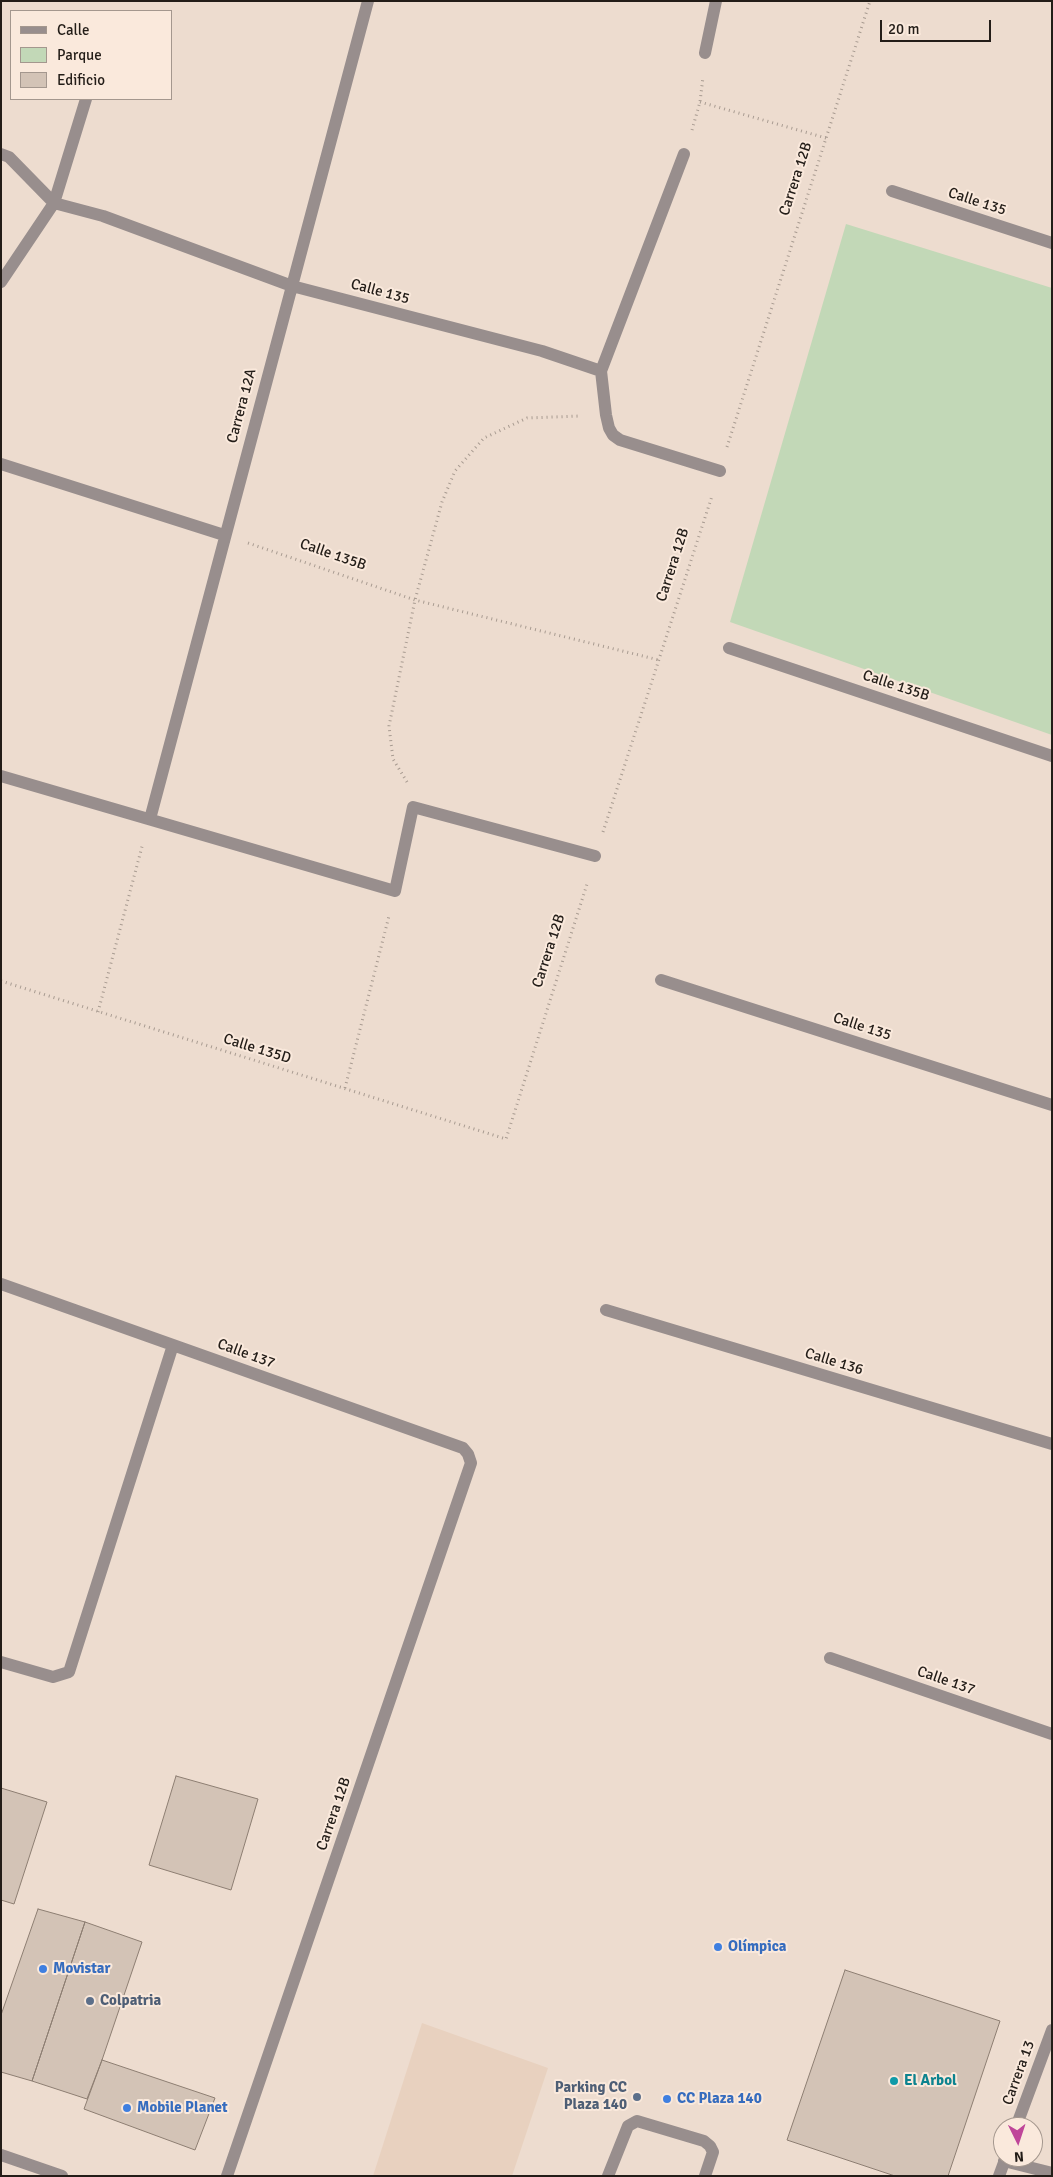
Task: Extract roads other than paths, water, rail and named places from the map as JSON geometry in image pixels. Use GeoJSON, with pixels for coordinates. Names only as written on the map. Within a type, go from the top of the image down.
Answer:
{"type":"FeatureCollection","features":[{"type":"Feature","properties":{"kind":"street","name":"Carrera 12A"},"geometry":{"type":"LineString","coordinates":[[150,819],[224,535],[368,1]]}},
{"type":"Feature","properties":{"kind":"street"},"geometry":{"type":"LineString","coordinates":[[705,53],[716,1]]}},
{"type":"Feature","properties":{"kind":"street"},"geometry":{"type":"LineString","coordinates":[[1,282],[54,203],[86,100]]}},
{"type":"Feature","properties":{"kind":"street"},"geometry":{"type":"LineString","coordinates":[[1,154],[9,157],[54,203]]}},
{"type":"Feature","properties":{"kind":"street"},"geometry":{"type":"LineString","coordinates":[[684,154],[601,371],[609,428],[620,440],[720,471]]}},
{"type":"Feature","properties":{"kind":"street","name":"Calle 135"},"geometry":{"type":"LineString","coordinates":[[892,191],[1052,244]]}},
{"type":"Feature","properties":{"kind":"street","name":"Calle 135"},"geometry":{"type":"LineString","coordinates":[[54,203],[103,216],[292,286],[542,351],[601,371]]}},
{"type":"Feature","properties":{"kind":"street"},"geometry":{"type":"LineString","coordinates":[[1,464],[224,535]]}},
{"type":"Feature","properties":{"kind":"street","name":"Calle 135B"},"geometry":{"type":"LineString","coordinates":[[729,648],[1052,756]]}},
{"type":"Feature","properties":{"kind":"street"},"geometry":{"type":"LineString","coordinates":[[1,776],[395,891],[413,807],[596,856]]}},
{"type":"Feature","properties":{"kind":"street","name":"Calle 135"},"geometry":{"type":"LineString","coordinates":[[661,980],[1052,1105]]}},
{"type":"Feature","properties":{"kind":"street","name":"Calle 137"},"geometry":{"type":"LineString","coordinates":[[1,1284],[463,1448],[468,1454],[471,1463]]}},
{"type":"Feature","properties":{"kind":"street","name":"Calle 136"},"geometry":{"type":"LineString","coordinates":[[606,1310],[1052,1444]]}},
{"type":"Feature","properties":{"kind":"street"},"geometry":{"type":"LineString","coordinates":[[1,1662],[53,1678],[69,1672],[173,1345]]}},
{"type":"Feature","properties":{"kind":"street","name":"Carrera 12B"},"geometry":{"type":"LineString","coordinates":[[227,2176],[471,1463]]}},
{"type":"Feature","properties":{"kind":"street","name":"Calle 137"},"geometry":{"type":"LineString","coordinates":[[830,1658],[1052,1734]]}},
{"type":"Feature","properties":{"kind":"street","name":"Carrera 13"},"geometry":{"type":"LineString","coordinates":[[1020,2117],[1052,2030]]}},
{"type":"Feature","properties":{"kind":"street"},"geometry":{"type":"LineString","coordinates":[[608,2176],[628,2126],[637,2120],[704,2141],[713,2152],[705,2176]]}},
{"type":"Feature","properties":{"kind":"street"},"geometry":{"type":"LineString","coordinates":[[1,2155],[62,2176]]}},
{"type":"Feature","properties":{"kind":"street"},"geometry":{"type":"LineString","coordinates":[[1032,2167],[1052,2173]]}},
{"type":"Feature","properties":{"kind":"place","name":"Olímpica"},"geometry":{"type":"Point","coordinates":[718,1947]}},
{"type":"Feature","properties":{"kind":"place","name":"Movistar"},"geometry":{"type":"Point","coordinates":[43,1969]}},
{"type":"Feature","properties":{"kind":"place","name":"Colpatria"},"geometry":{"type":"Point","coordinates":[90,2001]}},
{"type":"Feature","properties":{"kind":"place","name":"El Arbol"},"geometry":{"type":"Point","coordinates":[894,2081]}},
{"type":"Feature","properties":{"kind":"place","name":"Parking CC Plaza 140"},"geometry":{"type":"Point","coordinates":[637,2097]}},
{"type":"Feature","properties":{"kind":"place","name":"CC Plaza 140"},"geometry":{"type":"Point","coordinates":[667,2099]}},
{"type":"Feature","properties":{"kind":"place","name":"Mobile Planet"},"geometry":{"type":"Point","coordinates":[127,2108]}}]}
